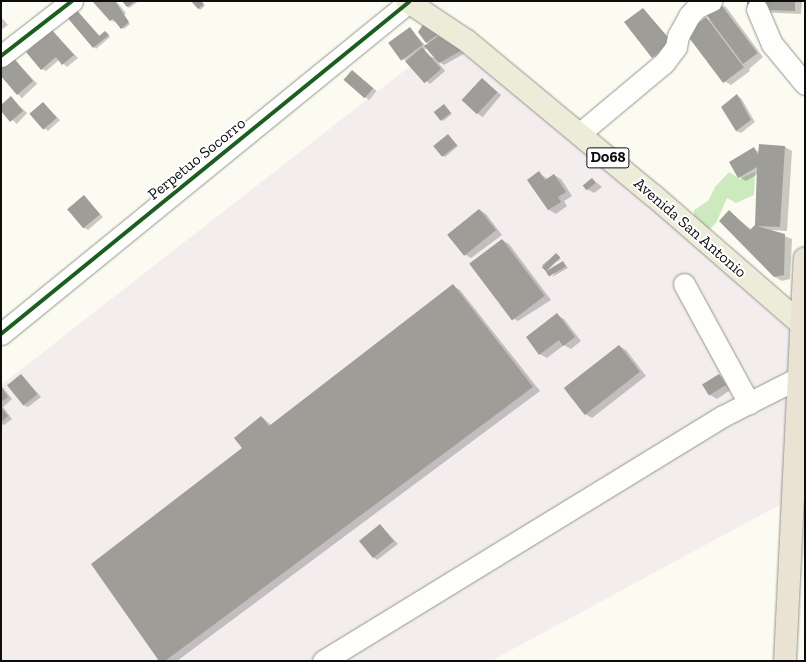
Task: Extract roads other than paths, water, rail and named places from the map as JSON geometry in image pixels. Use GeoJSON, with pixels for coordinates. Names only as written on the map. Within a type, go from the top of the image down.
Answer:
{"type":"FeatureCollection","features":[{"type":"Feature","properties":{"kind":"highway"},"geometry":{"type":"LineString","coordinates":[[785,661],[799,528],[801,324],[805,258]]}},
{"type":"Feature","properties":{"kind":"main road","name":"Avenida San Antonio"},"geometry":{"type":"LineString","coordinates":[[408,1],[467,41],[654,196],[801,324]]}},
{"type":"Feature","properties":{"kind":"street"},"geometry":{"type":"LineString","coordinates":[[1,56],[72,1]]}},
{"type":"Feature","properties":{"kind":"street","name":"Perpetuo Socorro"},"geometry":{"type":"LineString","coordinates":[[1,334],[408,1]]}},
{"type":"Feature","properties":{"kind":"street"},"geometry":{"type":"LineString","coordinates":[[579,134],[664,63],[676,47],[678,36],[686,20],[696,8],[711,1]]}},
{"type":"Feature","properties":{"kind":"street"},"geometry":{"type":"LineString","coordinates":[[757,9],[762,25],[772,44],[790,70],[805,84]]}},
{"type":"Feature","properties":{"kind":"street"},"geometry":{"type":"LineString","coordinates":[[684,284],[749,402]]}},
{"type":"Feature","properties":{"kind":"street"},"geometry":{"type":"LineString","coordinates":[[323,661],[749,402],[800,377]]}}]}
